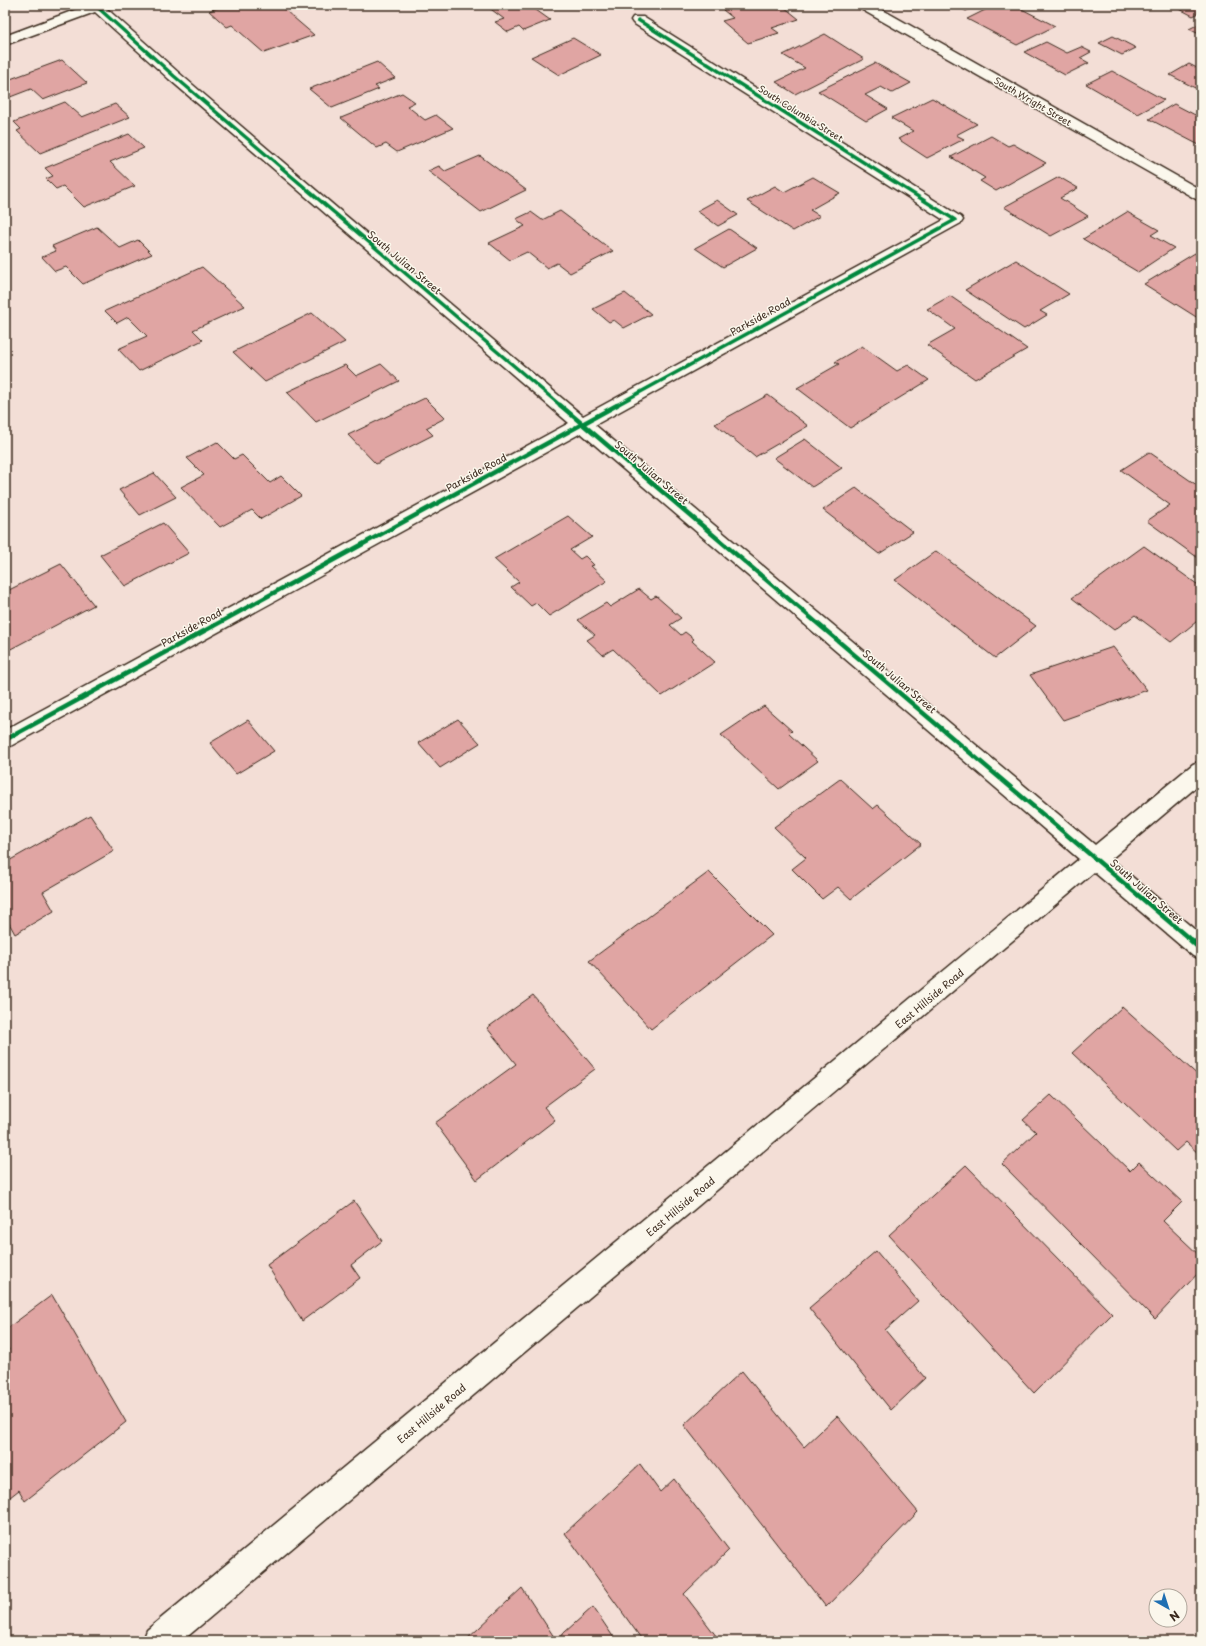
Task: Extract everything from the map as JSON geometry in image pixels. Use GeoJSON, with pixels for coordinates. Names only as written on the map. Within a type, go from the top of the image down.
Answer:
{"type":"FeatureCollection","features":[{"type":"Feature","properties":{"kind":"street","name":"South Wright Street"},"geometry":{"type":"LineString","coordinates":[[864,5],[1201,196]]}},
{"type":"Feature","properties":{"kind":"street"},"geometry":{"type":"LineString","coordinates":[[5,41],[98,6]]}},
{"type":"Feature","properties":{"kind":"street","name":"South Julian Street"},"geometry":{"type":"LineString","coordinates":[[98,6],[278,165],[1201,949]]}},
{"type":"Feature","properties":{"kind":"street","name":"South Columbia Street"},"geometry":{"type":"LineString","coordinates":[[638,20],[955,220]]}},
{"type":"Feature","properties":{"kind":"street","name":"Parkside Road"},"geometry":{"type":"LineString","coordinates":[[5,740],[955,220]]}},
{"type":"Feature","properties":{"kind":"street","name":"East Hillside Road"},"geometry":{"type":"LineString","coordinates":[[158,1641],[1201,770]]}},
{"type":"Feature","properties":{"kind":"building"},"geometry":{"type":"Polygon","coordinates":[[[226,5],[279,5],[314,35],[264,53],[232,25],[227,27],[209,11],[226,5]]]}},
{"type":"Feature","properties":{"kind":"building"},"geometry":{"type":"Polygon","coordinates":[[[494,5],[529,5],[550,20],[523,31],[519,27],[508,32],[495,22],[504,19],[488,7],[494,5]]]}},
{"type":"Feature","properties":{"kind":"building"},"geometry":{"type":"Polygon","coordinates":[[[738,5],[773,5],[778,9],[784,7],[799,19],[772,28],[779,33],[748,43],[722,21],[733,18],[723,10],[738,5]]]}},
{"type":"Feature","properties":{"kind":"building"},"geometry":{"type":"Polygon","coordinates":[[[955,5],[978,5],[966,11],[955,5]]]}},
{"type":"Feature","properties":{"kind":"building"},"geometry":{"type":"Polygon","coordinates":[[[995,5],[1014,5],[1055,26],[1017,45],[967,19],[995,5]]]}},
{"type":"Feature","properties":{"kind":"building"},"geometry":{"type":"Polygon","coordinates":[[[1172,5],[1201,5],[1201,12],[1193,16],[1172,5]]]}},
{"type":"Feature","properties":{"kind":"building"},"geometry":{"type":"Polygon","coordinates":[[[1201,23],[1201,35],[1189,29],[1201,23]]]}},
{"type":"Feature","properties":{"kind":"building"},"geometry":{"type":"Polygon","coordinates":[[[825,34],[864,59],[795,94],[776,82],[805,68],[783,55],[825,34]]]}},
{"type":"Feature","properties":{"kind":"building"},"geometry":{"type":"Polygon","coordinates":[[[1113,36],[1136,48],[1122,55],[1099,43],[1113,36]]]}},
{"type":"Feature","properties":{"kind":"building"},"geometry":{"type":"Polygon","coordinates":[[[573,38],[601,55],[559,75],[531,57],[573,38]]]}},
{"type":"Feature","properties":{"kind":"building"},"geometry":{"type":"Polygon","coordinates":[[[1046,42],[1067,53],[1081,47],[1091,52],[1080,58],[1089,63],[1065,75],[1024,52],[1046,42]]]}},
{"type":"Feature","properties":{"kind":"building"},"geometry":{"type":"Polygon","coordinates":[[[62,60],[87,83],[43,100],[31,89],[5,99],[5,81],[62,60]]]}},
{"type":"Feature","properties":{"kind":"building"},"geometry":{"type":"Polygon","coordinates":[[[377,62],[395,78],[375,86],[379,89],[332,108],[309,89],[377,62]]]}},
{"type":"Feature","properties":{"kind":"building"},"geometry":{"type":"Polygon","coordinates":[[[875,63],[911,83],[892,93],[881,87],[865,95],[888,109],[866,121],[818,91],[875,63]]]}},
{"type":"Feature","properties":{"kind":"building"},"geometry":{"type":"Polygon","coordinates":[[[1189,64],[1201,70],[1201,84],[1195,88],[1170,75],[1189,64]]]}},
{"type":"Feature","properties":{"kind":"building"},"geometry":{"type":"Polygon","coordinates":[[[1112,71],[1164,100],[1138,114],[1086,84],[1112,71]]]}},
{"type":"Feature","properties":{"kind":"building"},"geometry":{"type":"Polygon","coordinates":[[[402,93],[415,102],[407,106],[425,120],[436,115],[453,128],[397,152],[386,144],[377,148],[341,118],[402,93]]]}},
{"type":"Feature","properties":{"kind":"building"},"geometry":{"type":"Polygon","coordinates":[[[932,98],[977,124],[956,135],[964,139],[927,158],[898,139],[913,131],[891,118],[932,98]]]}},
{"type":"Feature","properties":{"kind":"building"},"geometry":{"type":"Polygon","coordinates":[[[65,102],[82,117],[115,104],[130,117],[40,153],[17,131],[21,129],[14,122],[65,102]]]}},
{"type":"Feature","properties":{"kind":"building"},"geometry":{"type":"Polygon","coordinates":[[[1174,104],[1201,118],[1201,146],[1149,119],[1174,104]]]}},
{"type":"Feature","properties":{"kind":"building"},"geometry":{"type":"Polygon","coordinates":[[[129,134],[144,148],[110,162],[135,186],[84,207],[63,186],[56,189],[46,179],[53,176],[45,168],[129,134]]]}},
{"type":"Feature","properties":{"kind":"building"},"geometry":{"type":"Polygon","coordinates":[[[991,136],[1008,146],[1013,144],[1046,163],[996,191],[980,181],[985,178],[951,157],[991,136]]]}},
{"type":"Feature","properties":{"kind":"building"},"geometry":{"type":"Polygon","coordinates":[[[480,156],[526,190],[481,212],[428,171],[439,166],[445,171],[480,156]]]}},
{"type":"Feature","properties":{"kind":"building"},"geometry":{"type":"Polygon","coordinates":[[[813,177],[840,193],[810,210],[820,216],[793,231],[747,201],[775,186],[784,192],[813,177]]]}},
{"type":"Feature","properties":{"kind":"building"},"geometry":{"type":"Polygon","coordinates":[[[1059,177],[1078,188],[1060,198],[1088,216],[1051,236],[1004,207],[1059,177]]]}},
{"type":"Feature","properties":{"kind":"building"},"geometry":{"type":"Polygon","coordinates":[[[717,200],[738,215],[718,226],[697,211],[717,200]]]}},
{"type":"Feature","properties":{"kind":"building"},"geometry":{"type":"Polygon","coordinates":[[[560,211],[613,251],[570,273],[557,263],[547,268],[527,252],[510,260],[489,243],[525,226],[516,219],[531,212],[542,220],[560,211]]]}},
{"type":"Feature","properties":{"kind":"building"},"geometry":{"type":"Polygon","coordinates":[[[1127,212],[1159,230],[1151,235],[1174,248],[1138,272],[1083,239],[1127,212]]]}},
{"type":"Feature","properties":{"kind":"building"},"geometry":{"type":"Polygon","coordinates":[[[97,227],[120,248],[138,240],[152,254],[83,284],[66,267],[55,271],[42,257],[56,251],[52,246],[97,227]]]}},
{"type":"Feature","properties":{"kind":"building"},"geometry":{"type":"Polygon","coordinates":[[[729,229],[757,248],[723,267],[695,248],[729,229]]]}},
{"type":"Feature","properties":{"kind":"building"},"geometry":{"type":"Polygon","coordinates":[[[1195,253],[1201,257],[1201,320],[1144,284],[1195,253]]]}},
{"type":"Feature","properties":{"kind":"building"},"geometry":{"type":"Polygon","coordinates":[[[1016,260],[1069,294],[1040,311],[1047,315],[1024,329],[965,290],[1016,260]]]}},
{"type":"Feature","properties":{"kind":"building"},"geometry":{"type":"Polygon","coordinates":[[[202,267],[245,306],[193,330],[203,340],[139,371],[118,349],[147,336],[128,317],[117,323],[105,311],[202,267]]]}},
{"type":"Feature","properties":{"kind":"building"},"geometry":{"type":"Polygon","coordinates":[[[625,293],[651,314],[624,328],[614,320],[609,322],[593,309],[625,293]]]}},
{"type":"Feature","properties":{"kind":"building"},"geometry":{"type":"Polygon","coordinates":[[[950,296],[1027,349],[975,379],[927,345],[955,329],[927,309],[950,296]]]}},
{"type":"Feature","properties":{"kind":"building"},"geometry":{"type":"Polygon","coordinates":[[[312,313],[345,342],[265,382],[233,352],[312,313]]]}},
{"type":"Feature","properties":{"kind":"building"},"geometry":{"type":"Polygon","coordinates":[[[862,346],[897,371],[908,365],[929,380],[850,428],[797,388],[839,364],[835,362],[862,346]]]}},
{"type":"Feature","properties":{"kind":"building"},"geometry":{"type":"Polygon","coordinates":[[[381,364],[399,381],[316,422],[287,392],[345,365],[356,376],[381,364]]]}},
{"type":"Feature","properties":{"kind":"building"},"geometry":{"type":"Polygon","coordinates":[[[768,395],[808,426],[755,457],[715,424],[768,395]]]}},
{"type":"Feature","properties":{"kind":"building"},"geometry":{"type":"Polygon","coordinates":[[[425,398],[445,418],[426,428],[433,435],[376,464],[348,435],[425,398]]]}},
{"type":"Feature","properties":{"kind":"building"},"geometry":{"type":"Polygon","coordinates":[[[805,439],[842,468],[812,487],[774,458],[805,439]]]}},
{"type":"Feature","properties":{"kind":"building"},"geometry":{"type":"Polygon","coordinates":[[[217,442],[234,459],[242,455],[270,483],[281,476],[301,496],[261,519],[252,510],[220,527],[181,487],[204,475],[187,458],[217,442]]]}},
{"type":"Feature","properties":{"kind":"building"},"geometry":{"type":"Polygon","coordinates":[[[1149,452],[1201,488],[1201,560],[1147,521],[1170,505],[1121,470],[1149,452]]]}},
{"type":"Feature","properties":{"kind":"building"},"geometry":{"type":"Polygon","coordinates":[[[154,473],[176,497],[140,515],[119,490],[154,473]]]}},
{"type":"Feature","properties":{"kind":"building"},"geometry":{"type":"Polygon","coordinates":[[[856,488],[913,532],[879,554],[823,510],[856,488]]]}},
{"type":"Feature","properties":{"kind":"building"},"geometry":{"type":"Polygon","coordinates":[[[568,516],[592,537],[570,550],[580,559],[585,556],[594,565],[591,566],[607,581],[549,616],[536,603],[531,606],[511,587],[519,582],[494,559],[568,516]]]}},
{"type":"Feature","properties":{"kind":"building"},"geometry":{"type":"Polygon","coordinates":[[[163,523],[189,553],[125,586],[100,555],[163,523]]]}},
{"type":"Feature","properties":{"kind":"building"},"geometry":{"type":"Polygon","coordinates":[[[1144,546],[1201,587],[1201,618],[1171,642],[1135,615],[1114,630],[1072,598],[1144,546]]]}},
{"type":"Feature","properties":{"kind":"building"},"geometry":{"type":"Polygon","coordinates":[[[936,551],[1036,626],[995,658],[895,580],[936,551]]]}},
{"type":"Feature","properties":{"kind":"building"},"geometry":{"type":"Polygon","coordinates":[[[61,564],[94,605],[5,652],[5,592],[61,564]]]}},
{"type":"Feature","properties":{"kind":"building"},"geometry":{"type":"Polygon","coordinates":[[[639,589],[651,599],[656,596],[681,618],[670,625],[681,635],[685,632],[694,639],[692,641],[715,662],[662,696],[613,649],[603,655],[587,640],[595,635],[578,620],[606,603],[610,607],[639,589]]]}},
{"type":"Feature","properties":{"kind":"building"},"geometry":{"type":"Polygon","coordinates":[[[1113,647],[1147,690],[1063,720],[1030,675],[1113,647]]]}},
{"type":"Feature","properties":{"kind":"building"},"geometry":{"type":"Polygon","coordinates":[[[764,706],[792,731],[789,734],[818,761],[779,789],[721,735],[764,706]]]}},
{"type":"Feature","properties":{"kind":"building"},"geometry":{"type":"Polygon","coordinates":[[[458,719],[480,743],[440,768],[418,743],[458,719]]]}},
{"type":"Feature","properties":{"kind":"building"},"geometry":{"type":"Polygon","coordinates":[[[248,720],[274,751],[236,774],[210,743],[248,720]]]}},
{"type":"Feature","properties":{"kind":"building"},"geometry":{"type":"Polygon","coordinates":[[[840,779],[873,809],[878,805],[921,844],[851,899],[838,887],[822,899],[792,869],[806,858],[774,827],[840,779]]]}},
{"type":"Feature","properties":{"kind":"building"},"geometry":{"type":"Polygon","coordinates":[[[90,815],[114,851],[43,892],[54,911],[15,934],[5,916],[5,863],[90,815]]]}},
{"type":"Feature","properties":{"kind":"building"},"geometry":{"type":"Polygon","coordinates":[[[709,872],[772,935],[651,1029],[589,961],[709,872]]]}},
{"type":"Feature","properties":{"kind":"building"},"geometry":{"type":"Polygon","coordinates":[[[533,995],[595,1069],[544,1107],[555,1120],[477,1180],[435,1123],[516,1064],[487,1028],[533,995]]]}},
{"type":"Feature","properties":{"kind":"building"},"geometry":{"type":"Polygon","coordinates":[[[1122,1007],[1201,1078],[1201,1156],[1186,1142],[1176,1151],[1072,1053],[1122,1007]]]}},
{"type":"Feature","properties":{"kind":"building"},"geometry":{"type":"Polygon","coordinates":[[[1051,1095],[1130,1171],[1139,1162],[1182,1202],[1163,1221],[1201,1257],[1201,1270],[1155,1319],[1002,1164],[1036,1132],[1023,1120],[1051,1095]]]}},
{"type":"Feature","properties":{"kind":"building"},"geometry":{"type":"Polygon","coordinates":[[[966,1165],[1112,1314],[1034,1393],[889,1235],[966,1165]]]}},
{"type":"Feature","properties":{"kind":"building"},"geometry":{"type":"Polygon","coordinates":[[[354,1201],[382,1241],[351,1265],[360,1278],[302,1321],[267,1265],[354,1201]]]}},
{"type":"Feature","properties":{"kind":"building"},"geometry":{"type":"Polygon","coordinates":[[[876,1251],[918,1301],[885,1330],[925,1378],[891,1410],[809,1308],[876,1251]]]}},
{"type":"Feature","properties":{"kind":"building"},"geometry":{"type":"Polygon","coordinates":[[[52,1295],[126,1422],[25,1501],[19,1490],[5,1501],[5,1354],[9,1350],[5,1343],[5,1330],[52,1295]]]}},
{"type":"Feature","properties":{"kind":"building"},"geometry":{"type":"Polygon","coordinates":[[[742,1371],[804,1447],[837,1416],[918,1512],[826,1607],[684,1425],[742,1371]]]}},
{"type":"Feature","properties":{"kind":"building"},"geometry":{"type":"Polygon","coordinates":[[[640,1464],[660,1492],[674,1479],[729,1550],[684,1594],[720,1641],[643,1641],[565,1533],[640,1464]]]}},
{"type":"Feature","properties":{"kind":"building"},"geometry":{"type":"Polygon","coordinates":[[[522,1588],[556,1640],[593,1607],[616,1641],[465,1641],[522,1588]]]}},
{"type":"Feature","properties":{"kind":"cycle path"},"geometry":{"type":"LineString","coordinates":[[95,5],[174,76],[339,218],[1201,949]]}},
{"type":"Feature","properties":{"kind":"cycle path"},"geometry":{"type":"LineString","coordinates":[[5,740],[955,220],[638,20]]}}]}
